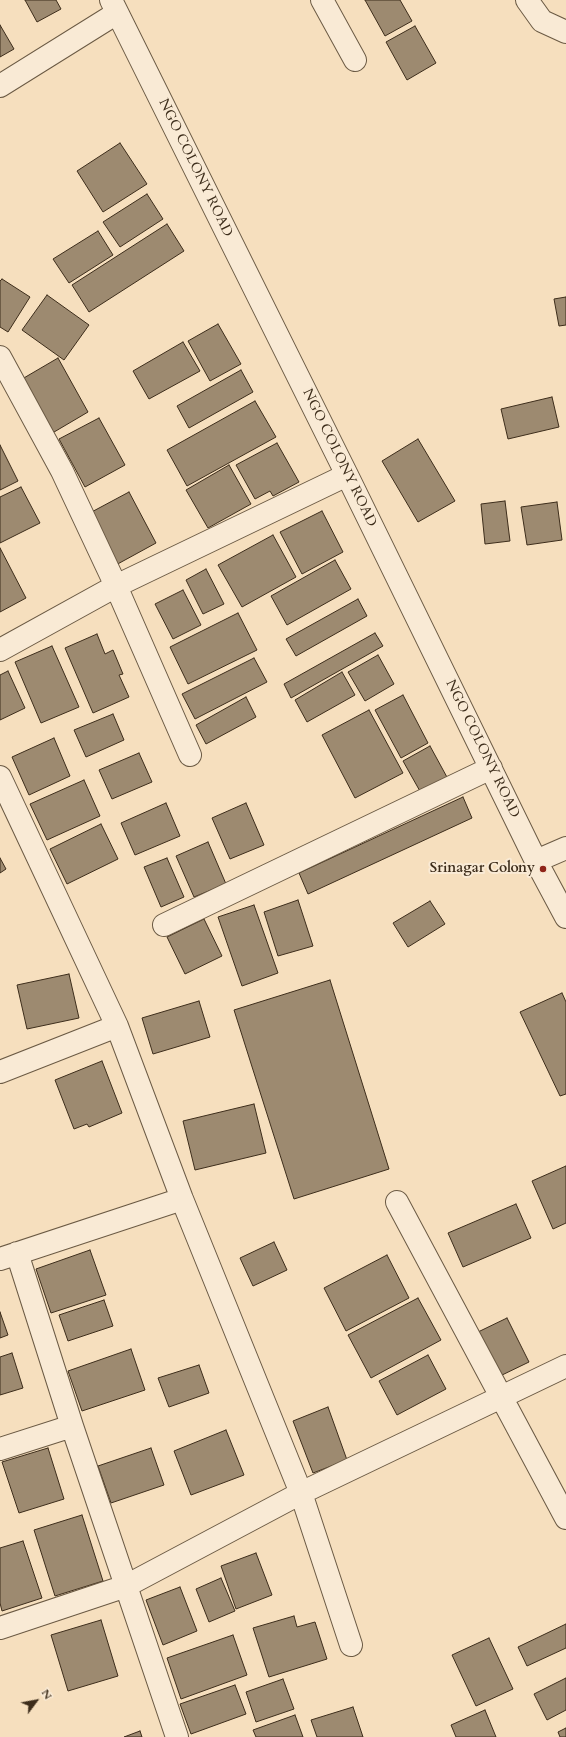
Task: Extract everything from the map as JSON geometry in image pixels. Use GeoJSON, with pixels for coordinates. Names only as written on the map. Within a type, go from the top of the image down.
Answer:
{"type":"FeatureCollection","features":[{"type":"Feature","properties":{"kind":"street"},"geometry":{"type":"LineString","coordinates":[[322,0],[355,60]]}},
{"type":"Feature","properties":{"kind":"street"},"geometry":{"type":"LineString","coordinates":[[527,0],[542,21],[566,32]]}},
{"type":"Feature","properties":{"kind":"street"},"geometry":{"type":"LineString","coordinates":[[0,86],[114,6]]}},
{"type":"Feature","properties":{"kind":"street","name":"NGO COLONY ROAD"},"geometry":{"type":"LineString","coordinates":[[114,6],[347,475],[536,861],[566,917]]}},
{"type":"Feature","properties":{"kind":"street"},"geometry":{"type":"LineString","coordinates":[[0,357],[62,471],[116,586],[190,755]]}},
{"type":"Feature","properties":{"kind":"street"},"geometry":{"type":"LineString","coordinates":[[0,650],[116,586],[347,475]]}},
{"type":"Feature","properties":{"kind":"street"},"geometry":{"type":"LineString","coordinates":[[164,925],[491,768]]}},
{"type":"Feature","properties":{"kind":"street"},"geometry":{"type":"LineString","coordinates":[[0,777],[117,1026],[182,1199],[301,1493],[351,1645]]}},
{"type":"Feature","properties":{"kind":"street"},"geometry":{"type":"LineString","coordinates":[[536,861],[566,848]]}},
{"type":"Feature","properties":{"kind":"street"},"geometry":{"type":"LineString","coordinates":[[0,1072],[117,1026]]}},
{"type":"Feature","properties":{"kind":"street"},"geometry":{"type":"LineString","coordinates":[[177,1737],[72,1426],[9,1256],[182,1199]]}},
{"type":"Feature","properties":{"kind":"street"},"geometry":{"type":"LineString","coordinates":[[397,1202],[566,1518]]}},
{"type":"Feature","properties":{"kind":"street"},"geometry":{"type":"LineString","coordinates":[[0,1628],[126,1586],[301,1493],[566,1366]]}},
{"type":"Feature","properties":{"kind":"street"},"geometry":{"type":"LineString","coordinates":[[0,1449],[72,1426]]}},
{"type":"Feature","properties":{"kind":"building"},"geometry":{"type":"Polygon","coordinates":[[[25,0],[56,0],[61,9],[37,22],[25,0]]]}},
{"type":"Feature","properties":{"kind":"building"},"geometry":{"type":"Polygon","coordinates":[[[365,0],[400,0],[412,21],[385,36],[365,0]]]}},
{"type":"Feature","properties":{"kind":"building"},"geometry":{"type":"Polygon","coordinates":[[[0,25],[14,49],[0,57],[0,25]]]}},
{"type":"Feature","properties":{"kind":"building"},"geometry":{"type":"Polygon","coordinates":[[[415,26],[436,63],[407,80],[386,42],[415,26]]]}},
{"type":"Feature","properties":{"kind":"building"},"geometry":{"type":"Polygon","coordinates":[[[120,143],[147,184],[103,212],[77,171],[120,143]]]}},
{"type":"Feature","properties":{"kind":"building"},"geometry":{"type":"Polygon","coordinates":[[[147,194],[163,219],[120,247],[103,222],[147,194]]]}},
{"type":"Feature","properties":{"kind":"building"},"geometry":{"type":"Polygon","coordinates":[[[167,224],[184,251],[89,312],[72,285],[167,224]]]}},
{"type":"Feature","properties":{"kind":"building"},"geometry":{"type":"Polygon","coordinates":[[[98,231],[113,255],[69,283],[53,259],[98,231]]]}},
{"type":"Feature","properties":{"kind":"building"},"geometry":{"type":"Polygon","coordinates":[[[2,279],[30,297],[8,332],[0,327],[0,281],[2,279]]]}},
{"type":"Feature","properties":{"kind":"building"},"geometry":{"type":"Polygon","coordinates":[[[47,295],[89,325],[64,360],[22,330],[47,295]]]}},
{"type":"Feature","properties":{"kind":"building"},"geometry":{"type":"Polygon","coordinates":[[[566,297],[566,325],[559,326],[554,299],[566,297]]]}},
{"type":"Feature","properties":{"kind":"building"},"geometry":{"type":"Polygon","coordinates":[[[218,324],[241,364],[210,381],[188,341],[218,324]]]}},
{"type":"Feature","properties":{"kind":"building"},"geometry":{"type":"Polygon","coordinates":[[[183,342],[200,371],[149,399],[133,371],[183,342]]]}},
{"type":"Feature","properties":{"kind":"building"},"geometry":{"type":"Polygon","coordinates":[[[58,358],[88,412],[49,435],[17,382],[58,358]]]}},
{"type":"Feature","properties":{"kind":"building"},"geometry":{"type":"Polygon","coordinates":[[[241,370],[253,392],[189,428],[177,406],[241,370]]]}},
{"type":"Feature","properties":{"kind":"building"},"geometry":{"type":"Polygon","coordinates":[[[552,397],[559,427],[508,439],[501,409],[552,397]]]}},
{"type":"Feature","properties":{"kind":"building"},"geometry":{"type":"Polygon","coordinates":[[[255,401],[276,437],[187,486],[167,450],[255,401]]]}},
{"type":"Feature","properties":{"kind":"building"},"geometry":{"type":"Polygon","coordinates":[[[99,418],[125,465],[85,487],[59,439],[99,418]]]}},
{"type":"Feature","properties":{"kind":"building"},"geometry":{"type":"Polygon","coordinates":[[[418,439],[455,501],[418,522],[382,461],[418,439]]]}},
{"type":"Feature","properties":{"kind":"building"},"geometry":{"type":"Polygon","coordinates":[[[277,443],[299,482],[273,496],[270,491],[255,499],[236,465],[277,443]]]}},
{"type":"Feature","properties":{"kind":"building"},"geometry":{"type":"Polygon","coordinates":[[[0,445],[18,481],[0,490],[0,445]]]}},
{"type":"Feature","properties":{"kind":"building"},"geometry":{"type":"Polygon","coordinates":[[[229,465],[251,504],[208,528],[186,490],[229,465]]]}},
{"type":"Feature","properties":{"kind":"building"},"geometry":{"type":"Polygon","coordinates":[[[21,487],[40,523],[0,543],[0,497],[21,487]]]}},
{"type":"Feature","properties":{"kind":"building"},"geometry":{"type":"Polygon","coordinates":[[[129,492],[156,543],[114,566],[86,515],[129,492]]]}},
{"type":"Feature","properties":{"kind":"building"},"geometry":{"type":"Polygon","coordinates":[[[505,501],[510,541],[485,544],[481,504],[505,501]]]}},
{"type":"Feature","properties":{"kind":"building"},"geometry":{"type":"Polygon","coordinates":[[[557,502],[562,540],[527,545],[521,507],[557,502]]]}},
{"type":"Feature","properties":{"kind":"building"},"geometry":{"type":"Polygon","coordinates":[[[322,511],[343,552],[302,574],[280,532],[322,511]]]}},
{"type":"Feature","properties":{"kind":"building"},"geometry":{"type":"Polygon","coordinates":[[[273,535],[296,577],[242,607],[218,565],[273,535]]]}},
{"type":"Feature","properties":{"kind":"building"},"geometry":{"type":"Polygon","coordinates":[[[0,548],[26,598],[0,612],[0,548]]]}},
{"type":"Feature","properties":{"kind":"building"},"geometry":{"type":"Polygon","coordinates":[[[335,560],[351,589],[287,625],[271,596],[335,560]]]}},
{"type":"Feature","properties":{"kind":"building"},"geometry":{"type":"Polygon","coordinates":[[[206,569],[224,604],[203,614],[186,580],[206,569]]]}},
{"type":"Feature","properties":{"kind":"building"},"geometry":{"type":"Polygon","coordinates":[[[183,590],[201,625],[173,639],[155,604],[183,590]]]}},
{"type":"Feature","properties":{"kind":"building"},"geometry":{"type":"Polygon","coordinates":[[[358,599],[367,616],[296,656],[286,639],[358,599]]]}},
{"type":"Feature","properties":{"kind":"building"},"geometry":{"type":"Polygon","coordinates":[[[238,613],[257,650],[188,684],[170,647],[238,613]]]}},
{"type":"Feature","properties":{"kind":"building"},"geometry":{"type":"Polygon","coordinates":[[[375,633],[383,646],[291,698],[284,684],[375,633]]]}},
{"type":"Feature","properties":{"kind":"building"},"geometry":{"type":"Polygon","coordinates":[[[97,634],[105,654],[113,650],[123,674],[119,675],[129,697],[93,713],[65,648],[97,634]]]}},
{"type":"Feature","properties":{"kind":"building"},"geometry":{"type":"Polygon","coordinates":[[[52,646],[79,707],[41,723],[15,662],[52,646]]]}},
{"type":"Feature","properties":{"kind":"building"},"geometry":{"type":"Polygon","coordinates":[[[378,655],[394,684],[365,701],[348,672],[378,655]]]}},
{"type":"Feature","properties":{"kind":"building"},"geometry":{"type":"Polygon","coordinates":[[[254,658],[267,682],[195,719],[182,694],[254,658]]]}},
{"type":"Feature","properties":{"kind":"building"},"geometry":{"type":"Polygon","coordinates":[[[8,671],[25,708],[0,720],[0,675],[8,671]]]}},
{"type":"Feature","properties":{"kind":"building"},"geometry":{"type":"Polygon","coordinates":[[[342,672],[355,695],[307,722],[295,700],[342,672]]]}},
{"type":"Feature","properties":{"kind":"building"},"geometry":{"type":"Polygon","coordinates":[[[403,695],[428,743],[401,758],[375,710],[403,695]]]}},
{"type":"Feature","properties":{"kind":"building"},"geometry":{"type":"Polygon","coordinates":[[[246,697],[256,717],[206,744],[196,725],[246,697]]]}},
{"type":"Feature","properties":{"kind":"building"},"geometry":{"type":"Polygon","coordinates":[[[369,710],[403,773],[355,798],[322,735],[369,710]]]}},
{"type":"Feature","properties":{"kind":"building"},"geometry":{"type":"Polygon","coordinates":[[[113,714],[124,740],[86,757],[74,730],[113,714]]]}},
{"type":"Feature","properties":{"kind":"building"},"geometry":{"type":"Polygon","coordinates":[[[54,738],[70,776],[29,795],[12,757],[54,738]]]}},
{"type":"Feature","properties":{"kind":"building"},"geometry":{"type":"Polygon","coordinates":[[[430,746],[448,779],[421,793],[403,761],[430,746]]]}},
{"type":"Feature","properties":{"kind":"building"},"geometry":{"type":"Polygon","coordinates":[[[139,753],[152,782],[112,799],[99,770],[139,753]]]}},
{"type":"Feature","properties":{"kind":"building"},"geometry":{"type":"Polygon","coordinates":[[[84,780],[100,816],[47,840],[30,804],[84,780]]]}},
{"type":"Feature","properties":{"kind":"building"},"geometry":{"type":"Polygon","coordinates":[[[463,797],[472,818],[308,894],[299,873],[463,797]]]}},
{"type":"Feature","properties":{"kind":"building"},"geometry":{"type":"Polygon","coordinates":[[[166,803],[180,836],[135,855],[121,823],[166,803]]]}},
{"type":"Feature","properties":{"kind":"building"},"geometry":{"type":"Polygon","coordinates":[[[246,803],[264,845],[230,859],[212,818],[246,803]]]}},
{"type":"Feature","properties":{"kind":"building"},"geometry":{"type":"Polygon","coordinates":[[[101,824],[118,859],[67,884],[50,849],[101,824]]]}},
{"type":"Feature","properties":{"kind":"building"},"geometry":{"type":"Polygon","coordinates":[[[208,842],[226,884],[194,897],[176,856],[208,842]]]}},
{"type":"Feature","properties":{"kind":"building"},"geometry":{"type":"Polygon","coordinates":[[[0,858],[6,869],[0,873],[0,858]]]}},
{"type":"Feature","properties":{"kind":"building"},"geometry":{"type":"Polygon","coordinates":[[[167,858],[184,897],[161,907],[144,867],[167,858]]]}},
{"type":"Feature","properties":{"kind":"building"},"geometry":{"type":"Polygon","coordinates":[[[298,900],[313,946],[278,956],[264,912],[298,900]]]}},
{"type":"Feature","properties":{"kind":"building"},"geometry":{"type":"Polygon","coordinates":[[[430,901],[445,924],[408,947],[393,923],[430,901]]]}},
{"type":"Feature","properties":{"kind":"building"},"geometry":{"type":"Polygon","coordinates":[[[254,905],[278,973],[242,986],[218,917],[254,905]]]}},
{"type":"Feature","properties":{"kind":"building"},"geometry":{"type":"Polygon","coordinates":[[[204,919],[222,956],[185,974],[167,937],[204,919]]]}},
{"type":"Feature","properties":{"kind":"building"},"geometry":{"type":"Polygon","coordinates":[[[69,974],[79,1018],[27,1029],[17,985],[69,974]]]}},
{"type":"Feature","properties":{"kind":"building"},"geometry":{"type":"Polygon","coordinates":[[[330,980],[389,1169],[294,1199],[234,1010],[330,980]]]}},
{"type":"Feature","properties":{"kind":"building"},"geometry":{"type":"Polygon","coordinates":[[[562,993],[566,1002],[566,1094],[560,1096],[520,1012],[562,993]]]}},
{"type":"Feature","properties":{"kind":"building"},"geometry":{"type":"Polygon","coordinates":[[[199,1001],[210,1037],[153,1054],[142,1018],[199,1001]]]}},
{"type":"Feature","properties":{"kind":"building"},"geometry":{"type":"Polygon","coordinates":[[[102,1061],[122,1113],[89,1127],[87,1124],[74,1129],[55,1080],[102,1061]]]}},
{"type":"Feature","properties":{"kind":"building"},"geometry":{"type":"Polygon","coordinates":[[[254,1104],[266,1153],[195,1170],[183,1121],[254,1104]]]}},
{"type":"Feature","properties":{"kind":"building"},"geometry":{"type":"Polygon","coordinates":[[[566,1166],[566,1223],[553,1229],[532,1181],[566,1166]]]}},
{"type":"Feature","properties":{"kind":"building"},"geometry":{"type":"Polygon","coordinates":[[[516,1204],[531,1238],[463,1267],[448,1233],[516,1204]]]}},
{"type":"Feature","properties":{"kind":"building"},"geometry":{"type":"Polygon","coordinates":[[[274,1242],[287,1270],[253,1286],[240,1258],[274,1242]]]}},
{"type":"Feature","properties":{"kind":"building"},"geometry":{"type":"Polygon","coordinates":[[[90,1250],[106,1295],[51,1313],[36,1269],[90,1250]]]}},
{"type":"Feature","properties":{"kind":"building"},"geometry":{"type":"Polygon","coordinates":[[[387,1255],[409,1298],[346,1331],[324,1288],[387,1255]]]}},
{"type":"Feature","properties":{"kind":"building"},"geometry":{"type":"Polygon","coordinates":[[[418,1298],[441,1340],[371,1378],[348,1335],[418,1298]]]}},
{"type":"Feature","properties":{"kind":"building"},"geometry":{"type":"Polygon","coordinates":[[[104,1300],[113,1326],[68,1341],[59,1315],[104,1300]]]}},
{"type":"Feature","properties":{"kind":"building"},"geometry":{"type":"Polygon","coordinates":[[[0,1312],[8,1335],[0,1338],[0,1312]]]}},
{"type":"Feature","properties":{"kind":"building"},"geometry":{"type":"Polygon","coordinates":[[[507,1318],[529,1362],[500,1376],[478,1332],[507,1318]]]}},
{"type":"Feature","properties":{"kind":"building"},"geometry":{"type":"Polygon","coordinates":[[[131,1349],[145,1390],[82,1411],[68,1371],[131,1349]]]}},
{"type":"Feature","properties":{"kind":"building"},"geometry":{"type":"Polygon","coordinates":[[[12,1353],[23,1388],[0,1395],[0,1357],[12,1353]]]}},
{"type":"Feature","properties":{"kind":"building"},"geometry":{"type":"Polygon","coordinates":[[[428,1355],[446,1389],[397,1415],[379,1381],[428,1355]]]}},
{"type":"Feature","properties":{"kind":"building"},"geometry":{"type":"Polygon","coordinates":[[[199,1365],[209,1393],[169,1407],[158,1378],[199,1365]]]}},
{"type":"Feature","properties":{"kind":"building"},"geometry":{"type":"Polygon","coordinates":[[[328,1407],[347,1460],[313,1473],[293,1421],[328,1407]]]}},
{"type":"Feature","properties":{"kind":"building"},"geometry":{"type":"Polygon","coordinates":[[[226,1430],[244,1475],[191,1495],[174,1451],[226,1430]]]}},
{"type":"Feature","properties":{"kind":"building"},"geometry":{"type":"Polygon","coordinates":[[[48,1448],[64,1499],[19,1513],[2,1462],[48,1448]]]}},
{"type":"Feature","properties":{"kind":"building"},"geometry":{"type":"Polygon","coordinates":[[[151,1448],[164,1485],[111,1503],[98,1466],[151,1448]]]}},
{"type":"Feature","properties":{"kind":"building"},"geometry":{"type":"Polygon","coordinates":[[[82,1515],[103,1581],[55,1596],[34,1530],[82,1515]]]}},
{"type":"Feature","properties":{"kind":"building"},"geometry":{"type":"Polygon","coordinates":[[[23,1541],[42,1598],[2,1611],[0,1603],[0,1548],[23,1541]]]}},
{"type":"Feature","properties":{"kind":"building"},"geometry":{"type":"Polygon","coordinates":[[[256,1553],[272,1595],[236,1609],[221,1566],[256,1553]]]}},
{"type":"Feature","properties":{"kind":"building"},"geometry":{"type":"Polygon","coordinates":[[[221,1578],[235,1611],[209,1622],[196,1589],[221,1578]]]}},
{"type":"Feature","properties":{"kind":"building"},"geometry":{"type":"Polygon","coordinates":[[[180,1587],[197,1631],[163,1645],[146,1600],[180,1587]]]}},
{"type":"Feature","properties":{"kind":"building"},"geometry":{"type":"Polygon","coordinates":[[[294,1616],[297,1627],[315,1622],[327,1659],[269,1677],[253,1628],[294,1616]]]}},
{"type":"Feature","properties":{"kind":"building"},"geometry":{"type":"Polygon","coordinates":[[[101,1620],[118,1676],[68,1691],[51,1635],[101,1620]]]}},
{"type":"Feature","properties":{"kind":"building"},"geometry":{"type":"Polygon","coordinates":[[[566,1624],[566,1648],[527,1666],[518,1647],[566,1624]]]}},
{"type":"Feature","properties":{"kind":"building"},"geometry":{"type":"Polygon","coordinates":[[[233,1635],[247,1675],[181,1699],[167,1658],[233,1635]]]}},
{"type":"Feature","properties":{"kind":"building"},"geometry":{"type":"Polygon","coordinates":[[[489,1638],[513,1689],[476,1706],[452,1655],[489,1638]]]}},
{"type":"Feature","properties":{"kind":"building"},"geometry":{"type":"Polygon","coordinates":[[[566,1678],[566,1710],[547,1720],[534,1694],[566,1678]]]}},
{"type":"Feature","properties":{"kind":"building"},"geometry":{"type":"Polygon","coordinates":[[[283,1679],[294,1709],[256,1722],[246,1692],[283,1679]]]}},
{"type":"Feature","properties":{"kind":"building"},"geometry":{"type":"Polygon","coordinates":[[[235,1685],[246,1714],[191,1734],[180,1704],[235,1685]]]}},
{"type":"Feature","properties":{"kind":"building"},"geometry":{"type":"Polygon","coordinates":[[[353,1707],[363,1737],[317,1737],[311,1720],[353,1707]]]}},
{"type":"Feature","properties":{"kind":"building"},"geometry":{"type":"Polygon","coordinates":[[[485,1710],[496,1737],[456,1737],[451,1725],[485,1710]]]}},
{"type":"Feature","properties":{"kind":"building"},"geometry":{"type":"Polygon","coordinates":[[[295,1715],[303,1737],[256,1737],[253,1730],[295,1715]]]}},
{"type":"Feature","properties":{"kind":"building"},"geometry":{"type":"Polygon","coordinates":[[[566,1728],[566,1737],[560,1737],[558,1732],[566,1728]]]}},
{"type":"Feature","properties":{"kind":"building"},"geometry":{"type":"Polygon","coordinates":[[[140,1731],[142,1737],[124,1737],[140,1731]]]}},
{"type":"Feature","properties":{"kind":"place","name":"Srinagar Colony"},"geometry":{"type":"Point","coordinates":[543,869]}}]}
